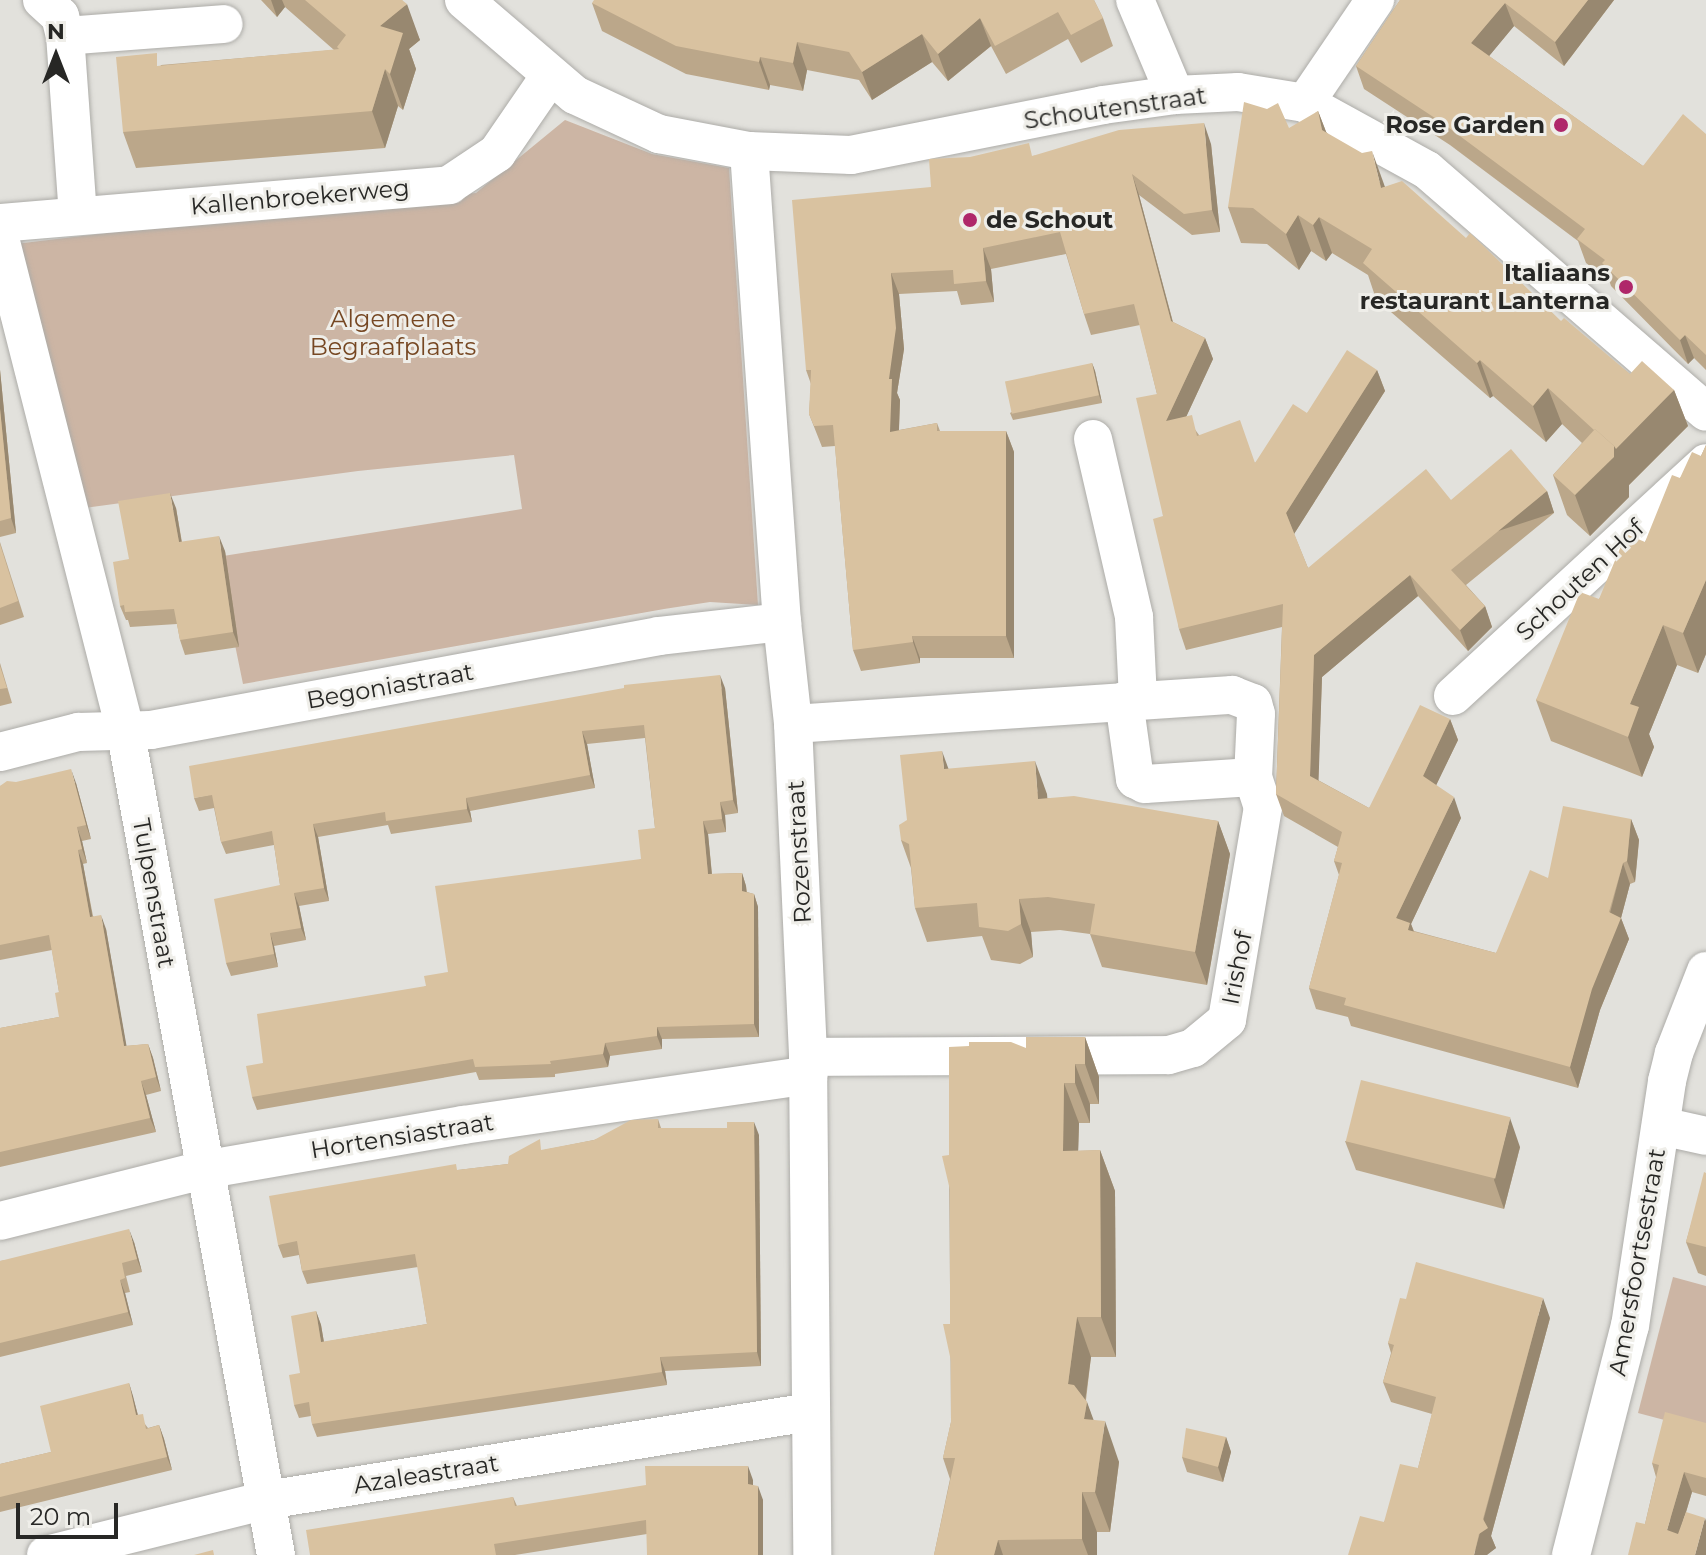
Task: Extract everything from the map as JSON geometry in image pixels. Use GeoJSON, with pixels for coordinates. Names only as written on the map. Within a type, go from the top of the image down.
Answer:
{"type":"FeatureCollection","features":[{"type":"Feature","properties":{"kind":"street"},"geometry":{"type":"LineString","coordinates":[[42,0],[60,16],[65,36],[78,216]]}},
{"type":"Feature","properties":{"kind":"street","name":"Schoutenstraat"},"geometry":{"type":"LineString","coordinates":[[464,0],[575,95],[659,134],[749,151],[819,157],[851,155],[1103,105],[1175,95],[1238,92],[1305,103],[1427,170],[1706,412]]}},
{"type":"Feature","properties":{"kind":"street"},"geometry":{"type":"LineString","coordinates":[[1135,0],[1175,95]]}},
{"type":"Feature","properties":{"kind":"street"},"geometry":{"type":"LineString","coordinates":[[1305,103],[1375,0]]}},
{"type":"Feature","properties":{"kind":"street"},"geometry":{"type":"LineString","coordinates":[[65,36],[224,24]]}},
{"type":"Feature","properties":{"kind":"street","name":"Kallenbroekerweg"},"geometry":{"type":"LineString","coordinates":[[0,223],[449,185],[497,153],[550,76]]}},
{"type":"Feature","properties":{"kind":"street","name":"Rozenstraat"},"geometry":{"type":"LineString","coordinates":[[749,151],[782,622],[793,724],[808,1066],[812,1555]]}},
{"type":"Feature","properties":{"kind":"street","name":"Tulpenstraat"},"geometry":{"type":"LineString","coordinates":[[0,238],[125,729],[203,1170],[276,1555]]}},
{"type":"Feature","properties":{"kind":"street"},"geometry":{"type":"LineString","coordinates":[[1093,439],[1134,617],[1131,701],[1135,779],[1145,784],[1253,777]]}},
{"type":"Feature","properties":{"kind":"street","name":"Schouten Hof"},"geometry":{"type":"LineString","coordinates":[[1453,696],[1706,463]]}},
{"type":"Feature","properties":{"kind":"street","name":"Begoniastraat"},"geometry":{"type":"LineString","coordinates":[[0,752],[78,732],[151,730],[659,636],[782,622]]}},
{"type":"Feature","properties":{"kind":"street","name":"Irishof"},"geometry":{"type":"LineString","coordinates":[[793,724],[1232,695],[1253,703],[1256,714],[1253,777],[1260,792],[1263,818],[1227,1020],[1193,1048],[1168,1055],[808,1066]]}},
{"type":"Feature","properties":{"kind":"street","name":"Amersfoortsestraat"},"geometry":{"type":"LineString","coordinates":[[1571,1555],[1630,1326],[1674,1053],[1706,971]]}},
{"type":"Feature","properties":{"kind":"street","name":"Hortensiastraat"},"geometry":{"type":"LineString","coordinates":[[0,1221],[203,1170],[808,1066]]}},
{"type":"Feature","properties":{"kind":"street"},"geometry":{"type":"LineString","coordinates":[[1661,1126],[1706,1136]]}},
{"type":"Feature","properties":{"kind":"street","name":"Azaleastraat"},"geometry":{"type":"LineString","coordinates":[[46,1555],[267,1500],[810,1412]]}},
{"type":"Feature","properties":{"kind":"green space","name":"Algemene Begraafplaats"},"geometry":{"type":"Polygon","coordinates":[[[565,120],[652,154],[729,168],[758,605],[710,602],[664,609],[243,684],[217,557],[522,509],[514,455],[358,471],[77,509],[15,244],[375,201],[476,193],[565,120]]]}},
{"type":"Feature","properties":{"kind":"green space"},"geometry":{"type":"Polygon","coordinates":[[[1673,1277],[1706,1286],[1706,1431],[1638,1413],[1673,1277]]]}},
{"type":"Feature","properties":{"kind":"building"},"geometry":{"type":"Polygon","coordinates":[[[305,0],[402,0],[407,4],[380,26],[403,33],[390,74],[385,69],[372,111],[123,132],[116,57],[157,53],[157,66],[339,49],[337,47],[346,35],[305,0]]]}},
{"type":"Feature","properties":{"kind":"building"},"geometry":{"type":"Polygon","coordinates":[[[594,0],[1094,0],[1103,18],[1071,35],[1058,12],[995,46],[980,18],[938,54],[922,34],[862,72],[849,52],[797,42],[793,63],[760,57],[759,62],[676,46],[592,3],[594,0]]]}},
{"type":"Feature","properties":{"kind":"building"},"geometry":{"type":"Polygon","coordinates":[[[1400,0],[1588,0],[1555,42],[1505,3],[1471,43],[1643,166],[1683,114],[1706,134],[1706,355],[1685,335],[1680,340],[1602,263],[1605,260],[1577,239],[1585,229],[1441,122],[1356,66],[1400,0]]]}},
{"type":"Feature","properties":{"kind":"building"},"geometry":{"type":"Polygon","coordinates":[[[1244,102],[1267,109],[1278,103],[1289,128],[1318,111],[1322,130],[1362,153],[1372,151],[1381,188],[1402,181],[1466,238],[1470,233],[1561,321],[1564,318],[1630,374],[1642,361],[1674,390],[1616,449],[1548,388],[1533,406],[1480,360],[1477,363],[1363,263],[1372,249],[1319,217],[1313,225],[1298,215],[1286,234],[1253,208],[1228,207],[1244,102]]]}},
{"type":"Feature","properties":{"kind":"building"},"geometry":{"type":"Polygon","coordinates":[[[1204,123],[1212,210],[1184,214],[1132,174],[1171,321],[1205,338],[1166,421],[1192,415],[1197,436],[1240,420],[1255,463],[1293,404],[1307,413],[1347,350],[1377,370],[1286,513],[1308,568],[1426,469],[1451,500],[1511,449],[1547,491],[1451,570],[1485,606],[1460,630],[1410,575],[1314,655],[1310,776],[1369,808],[1420,705],[1450,719],[1423,776],[1454,797],[1396,918],[1410,923],[1408,930],[1496,953],[1530,870],[1548,878],[1563,806],[1631,819],[1627,861],[1623,863],[1609,912],[1621,918],[1592,989],[1570,1067],[1344,1005],[1346,998],[1309,988],[1342,863],[1334,861],[1342,832],[1276,794],[1283,604],[1179,629],[1153,519],[1163,516],[1136,398],[1157,394],[1134,304],[1084,314],[1060,232],[983,248],[986,281],[954,284],[953,270],[891,273],[896,328],[889,379],[892,379],[890,432],[937,423],[937,431],[1006,431],[1006,636],[912,636],[913,642],[853,650],[833,425],[814,426],[809,414],[811,370],[806,370],[792,200],[931,187],[929,159],[970,157],[1029,143],[1032,156],[1119,130],[1204,123]]]}},
{"type":"Feature","properties":{"kind":"building"},"geometry":{"type":"Polygon","coordinates":[[[1092,363],[1099,395],[1012,414],[1005,382],[1092,363]]]}},
{"type":"Feature","properties":{"kind":"building"},"geometry":{"type":"Polygon","coordinates":[[[0,409],[11,518],[0,521],[0,409]]]}},
{"type":"Feature","properties":{"kind":"building"},"geometry":{"type":"Polygon","coordinates":[[[1595,429],[1614,446],[1614,457],[1575,495],[1553,475],[1595,429]]]}},
{"type":"Feature","properties":{"kind":"building"},"geometry":{"type":"Polygon","coordinates":[[[1706,445],[1706,580],[1683,633],[1663,625],[1630,704],[1639,707],[1628,737],[1536,700],[1580,592],[1599,599],[1626,534],[1645,542],[1672,475],[1680,478],[1692,452],[1701,456],[1706,445]]]}},
{"type":"Feature","properties":{"kind":"building"},"geometry":{"type":"Polygon","coordinates":[[[170,493],[179,542],[219,536],[233,632],[180,640],[174,609],[125,612],[124,605],[120,606],[113,562],[129,559],[118,501],[170,493]]]}},
{"type":"Feature","properties":{"kind":"building"},"geometry":{"type":"Polygon","coordinates":[[[0,544],[18,601],[0,608],[0,544]]]}},
{"type":"Feature","properties":{"kind":"building"},"geometry":{"type":"Polygon","coordinates":[[[0,666],[7,688],[0,689],[0,666]]]}},
{"type":"Feature","properties":{"kind":"building"},"geometry":{"type":"Polygon","coordinates":[[[720,675],[733,800],[720,802],[722,819],[703,821],[708,874],[742,873],[742,891],[754,894],[754,1024],[657,1027],[657,1036],[605,1043],[603,1054],[550,1061],[551,1064],[475,1067],[473,1059],[252,1097],[246,1066],[263,1063],[257,1014],[426,986],[424,976],[448,972],[435,886],[641,859],[638,830],[655,828],[644,725],[582,731],[590,775],[466,798],[467,809],[386,821],[385,812],[313,824],[324,888],[294,893],[301,928],[270,933],[274,954],[226,963],[214,899],[280,885],[272,831],[221,842],[212,795],[194,798],[189,766],[624,688],[624,685],[720,675]]]}},
{"type":"Feature","properties":{"kind":"building"},"geometry":{"type":"Polygon","coordinates":[[[942,751],[944,769],[1035,761],[1038,799],[1074,796],[1218,821],[1195,952],[1090,934],[1095,904],[1048,897],[1019,899],[1021,924],[1008,931],[979,927],[977,903],[915,908],[909,844],[901,840],[899,825],[907,820],[900,755],[942,751]]]}},
{"type":"Feature","properties":{"kind":"building"},"geometry":{"type":"Polygon","coordinates":[[[71,769],[86,825],[77,827],[82,849],[78,850],[90,917],[101,915],[124,1046],[148,1044],[156,1077],[141,1081],[150,1118],[0,1152],[0,1028],[59,1017],[55,993],[59,992],[49,935],[0,945],[0,786],[7,781],[16,782],[71,769]]]}},
{"type":"Feature","properties":{"kind":"building"},"geometry":{"type":"Polygon","coordinates":[[[1026,1037],[1085,1037],[1085,1064],[1075,1064],[1075,1083],[1064,1083],[1063,1151],[1100,1150],[1101,1317],[1077,1317],[1068,1384],[1074,1385],[1087,1402],[1084,1419],[1105,1421],[1095,1492],[1082,1492],[1082,1539],[998,1540],[994,1555],[934,1555],[955,1458],[943,1458],[951,1422],[951,1361],[943,1324],[950,1324],[950,1190],[942,1156],[949,1155],[949,1047],[969,1046],[969,1042],[1011,1042],[1026,1048],[1026,1037]]]}},
{"type":"Feature","properties":{"kind":"building"},"geometry":{"type":"Polygon","coordinates":[[[1361,1080],[1510,1117],[1495,1178],[1346,1141],[1361,1080]]]}},
{"type":"Feature","properties":{"kind":"building"},"geometry":{"type":"Polygon","coordinates":[[[658,1119],[658,1128],[727,1128],[727,1122],[754,1122],[757,1352],[660,1357],[662,1372],[312,1424],[309,1402],[294,1405],[289,1375],[300,1373],[291,1316],[316,1311],[321,1342],[427,1324],[415,1254],[302,1271],[297,1241],[278,1245],[269,1196],[456,1164],[457,1170],[508,1164],[509,1156],[540,1139],[541,1150],[594,1140],[631,1120],[658,1119]]]}},
{"type":"Feature","properties":{"kind":"building"},"geometry":{"type":"Polygon","coordinates":[[[1706,1173],[1706,1247],[1686,1242],[1706,1173]]]}},
{"type":"Feature","properties":{"kind":"building"},"geometry":{"type":"Polygon","coordinates":[[[129,1229],[137,1259],[122,1263],[125,1278],[120,1280],[128,1312],[0,1343],[0,1261],[129,1229]]]}},
{"type":"Feature","properties":{"kind":"building"},"geometry":{"type":"Polygon","coordinates":[[[1416,1262],[1543,1298],[1483,1519],[1488,1528],[1479,1534],[1474,1555],[1348,1555],[1360,1516],[1384,1522],[1400,1464],[1418,1468],[1436,1397],[1383,1382],[1394,1345],[1388,1343],[1400,1298],[1406,1299],[1416,1262]]]}},
{"type":"Feature","properties":{"kind":"building"},"geometry":{"type":"Polygon","coordinates":[[[129,1383],[136,1415],[143,1414],[146,1429],[159,1425],[167,1457],[0,1497],[0,1464],[51,1452],[40,1406],[129,1383]]]}},
{"type":"Feature","properties":{"kind":"building"},"geometry":{"type":"Polygon","coordinates":[[[1665,1412],[1706,1423],[1706,1478],[1684,1472],[1667,1530],[1678,1534],[1686,1512],[1705,1518],[1695,1555],[1628,1555],[1636,1522],[1645,1524],[1659,1465],[1652,1463],[1665,1412]]]}},
{"type":"Feature","properties":{"kind":"building"},"geometry":{"type":"Polygon","coordinates":[[[1186,1428],[1226,1437],[1218,1467],[1182,1457],[1186,1428]]]}},
{"type":"Feature","properties":{"kind":"building"},"geometry":{"type":"Polygon","coordinates":[[[645,1466],[748,1466],[748,1484],[758,1486],[758,1555],[647,1555],[646,1520],[494,1544],[496,1555],[310,1555],[306,1530],[513,1497],[515,1506],[646,1485],[645,1466]]]}},
{"type":"Feature","properties":{"kind":"building"},"geometry":{"type":"Polygon","coordinates":[[[213,1550],[214,1555],[194,1555],[213,1550]]]}},
{"type":"Feature","properties":{"kind":"place","name":"Rose Garden"},"geometry":{"type":"Point","coordinates":[1561,125]}},
{"type":"Feature","properties":{"kind":"place","name":"de Schout"},"geometry":{"type":"Point","coordinates":[970,220]}},
{"type":"Feature","properties":{"kind":"place","name":"Italiaans restaurant Lanterna"},"geometry":{"type":"Point","coordinates":[1626,287]}}]}
